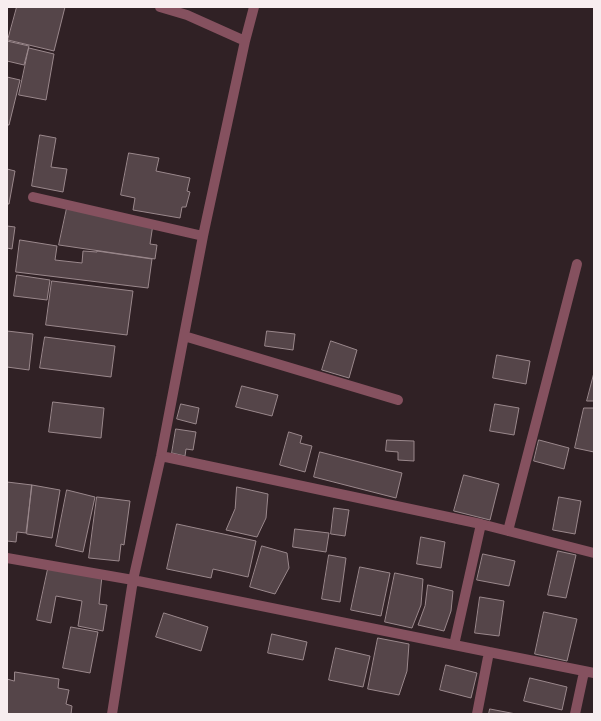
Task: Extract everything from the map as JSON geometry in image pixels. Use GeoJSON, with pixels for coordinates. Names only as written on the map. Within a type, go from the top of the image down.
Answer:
{"type":"FeatureCollection","features":[{"type":"Feature","properties":{"kind":"street"},"geometry":{"type":"LineString","coordinates":[[160,7],[187,15],[245,41]]}},
{"type":"Feature","properties":{"kind":"street"},"geometry":{"type":"LineString","coordinates":[[112,714],[133,580],[161,456],[203,236],[245,41],[254,7]]}},
{"type":"Feature","properties":{"kind":"street"},"geometry":{"type":"LineString","coordinates":[[33,197],[203,236]]}},
{"type":"Feature","properties":{"kind":"street"},"geometry":{"type":"LineString","coordinates":[[508,531],[577,264]]}},
{"type":"Feature","properties":{"kind":"street"},"geometry":{"type":"LineString","coordinates":[[184,336],[398,400]]}},
{"type":"Feature","properties":{"kind":"street"},"geometry":{"type":"LineString","coordinates":[[161,456],[481,524],[594,553]]}},
{"type":"Feature","properties":{"kind":"street"},"geometry":{"type":"LineString","coordinates":[[454,645],[481,524]]}},
{"type":"Feature","properties":{"kind":"street"},"geometry":{"type":"LineString","coordinates":[[7,558],[133,580],[594,673]]}},
{"type":"Feature","properties":{"kind":"street"},"geometry":{"type":"LineString","coordinates":[[477,714],[490,652]]}},
{"type":"Feature","properties":{"kind":"street"},"geometry":{"type":"LineString","coordinates":[[575,714],[584,672]]}},
{"type":"Feature","properties":{"kind":"building"},"geometry":{"type":"Polygon","coordinates":[[[17,7],[65,7],[54,51],[8,40],[17,7]]]}},
{"type":"Feature","properties":{"kind":"building"},"geometry":{"type":"Polygon","coordinates":[[[7,41],[29,46],[24,65],[7,61],[7,41]]]}},
{"type":"Feature","properties":{"kind":"building"},"geometry":{"type":"Polygon","coordinates":[[[29,48],[54,54],[46,100],[19,95],[29,48]]]}},
{"type":"Feature","properties":{"kind":"building"},"geometry":{"type":"Polygon","coordinates":[[[7,77],[20,80],[9,125],[7,125],[7,77]]]}},
{"type":"Feature","properties":{"kind":"building"},"geometry":{"type":"Polygon","coordinates":[[[40,135],[56,138],[51,167],[67,169],[63,192],[32,186],[40,135]]]}},
{"type":"Feature","properties":{"kind":"building"},"geometry":{"type":"Polygon","coordinates":[[[129,153],[159,158],[156,171],[190,178],[187,191],[190,192],[186,207],[182,207],[180,218],[133,210],[135,198],[121,195],[129,153]]]}},
{"type":"Feature","properties":{"kind":"building"},"geometry":{"type":"Polygon","coordinates":[[[7,169],[15,171],[9,204],[7,204],[7,169]]]}},
{"type":"Feature","properties":{"kind":"building"},"geometry":{"type":"Polygon","coordinates":[[[67,208],[153,224],[150,244],[157,245],[155,259],[59,245],[67,208]]]}},
{"type":"Feature","properties":{"kind":"building"},"geometry":{"type":"Polygon","coordinates":[[[7,226],[15,227],[12,249],[7,248],[7,226]]]}},
{"type":"Feature","properties":{"kind":"building"},"geometry":{"type":"Polygon","coordinates":[[[20,240],[57,246],[55,260],[82,263],[83,251],[97,251],[152,259],[148,288],[16,272],[20,240]]]}},
{"type":"Feature","properties":{"kind":"building"},"geometry":{"type":"Polygon","coordinates":[[[17,275],[50,280],[47,300],[14,296],[17,275]]]}},
{"type":"Feature","properties":{"kind":"building"},"geometry":{"type":"Polygon","coordinates":[[[52,281],[133,291],[127,335],[46,325],[52,281]]]}},
{"type":"Feature","properties":{"kind":"building"},"geometry":{"type":"Polygon","coordinates":[[[7,331],[33,334],[29,370],[7,367],[7,331]]]}},
{"type":"Feature","properties":{"kind":"building"},"geometry":{"type":"Polygon","coordinates":[[[267,331],[295,334],[293,350],[265,346],[267,331]]]}},
{"type":"Feature","properties":{"kind":"building"},"geometry":{"type":"Polygon","coordinates":[[[45,337],[115,346],[111,377],[40,368],[45,337]]]}},
{"type":"Feature","properties":{"kind":"building"},"geometry":{"type":"Polygon","coordinates":[[[331,341],[357,350],[349,378],[322,370],[331,341]]]}},
{"type":"Feature","properties":{"kind":"building"},"geometry":{"type":"Polygon","coordinates":[[[497,355],[530,361],[526,384],[493,378],[497,355]]]}},
{"type":"Feature","properties":{"kind":"building"},"geometry":{"type":"Polygon","coordinates":[[[594,373],[594,401],[587,401],[594,373]]]}},
{"type":"Feature","properties":{"kind":"building"},"geometry":{"type":"Polygon","coordinates":[[[242,386],[278,395],[272,416],[236,407],[242,386]]]}},
{"type":"Feature","properties":{"kind":"building"},"geometry":{"type":"Polygon","coordinates":[[[53,402],[104,408],[101,438],[49,432],[53,402]]]}},
{"type":"Feature","properties":{"kind":"building"},"geometry":{"type":"Polygon","coordinates":[[[181,404],[199,408],[196,424],[177,419],[181,404]]]}},
{"type":"Feature","properties":{"kind":"building"},"geometry":{"type":"Polygon","coordinates":[[[495,404],[519,408],[514,435],[490,431],[495,404]]]}},
{"type":"Feature","properties":{"kind":"building"},"geometry":{"type":"Polygon","coordinates":[[[584,408],[594,408],[594,452],[575,448],[584,408]]]}},
{"type":"Feature","properties":{"kind":"building"},"geometry":{"type":"Polygon","coordinates":[[[176,429],[196,432],[193,450],[186,449],[185,456],[172,453],[176,429]]]}},
{"type":"Feature","properties":{"kind":"building"},"geometry":{"type":"Polygon","coordinates":[[[289,432],[302,436],[300,443],[312,446],[305,472],[280,465],[289,432]]]}},
{"type":"Feature","properties":{"kind":"building"},"geometry":{"type":"Polygon","coordinates":[[[387,440],[414,441],[414,461],[398,460],[398,452],[386,451],[387,440]]]}},
{"type":"Feature","properties":{"kind":"building"},"geometry":{"type":"Polygon","coordinates":[[[539,440],[569,448],[564,469],[534,461],[539,440]]]}},
{"type":"Feature","properties":{"kind":"building"},"geometry":{"type":"Polygon","coordinates":[[[320,452],[402,473],[396,498],[314,477],[320,452]]]}},
{"type":"Feature","properties":{"kind":"building"},"geometry":{"type":"Polygon","coordinates":[[[464,475],[499,484],[490,520],[454,511],[464,475]]]}},
{"type":"Feature","properties":{"kind":"building"},"geometry":{"type":"Polygon","coordinates":[[[7,482],[32,485],[26,533],[17,532],[16,542],[7,541],[7,482]]]}},
{"type":"Feature","properties":{"kind":"building"},"geometry":{"type":"Polygon","coordinates":[[[32,485],[60,490],[52,538],[27,534],[32,485]]]}},
{"type":"Feature","properties":{"kind":"building"},"geometry":{"type":"Polygon","coordinates":[[[237,487],[268,494],[266,518],[257,537],[226,530],[235,509],[237,487]]]}},
{"type":"Feature","properties":{"kind":"building"},"geometry":{"type":"Polygon","coordinates":[[[67,490],[95,497],[83,552],[56,546],[67,490]]]}},
{"type":"Feature","properties":{"kind":"building"},"geometry":{"type":"Polygon","coordinates":[[[97,497],[130,501],[124,545],[121,544],[119,561],[89,558],[97,497]]]}},
{"type":"Feature","properties":{"kind":"building"},"geometry":{"type":"Polygon","coordinates":[[[559,497],[581,501],[575,534],[553,530],[559,497]]]}},
{"type":"Feature","properties":{"kind":"building"},"geometry":{"type":"Polygon","coordinates":[[[334,508],[349,510],[345,536],[331,534],[334,508]]]}},
{"type":"Feature","properties":{"kind":"building"},"geometry":{"type":"Polygon","coordinates":[[[177,524],[256,541],[248,577],[213,569],[211,578],[167,569],[177,524]]]}},
{"type":"Feature","properties":{"kind":"building"},"geometry":{"type":"Polygon","coordinates":[[[295,529],[329,533],[326,552],[293,547],[295,529]]]}},
{"type":"Feature","properties":{"kind":"building"},"geometry":{"type":"Polygon","coordinates":[[[421,537],[445,542],[441,568],[417,564],[421,537]]]}},
{"type":"Feature","properties":{"kind":"building"},"geometry":{"type":"Polygon","coordinates":[[[262,546],[287,553],[289,568],[275,594],[250,587],[262,546]]]}},
{"type":"Feature","properties":{"kind":"building"},"geometry":{"type":"Polygon","coordinates":[[[558,551],[576,555],[566,598],[548,595],[558,551]]]}},
{"type":"Feature","properties":{"kind":"building"},"geometry":{"type":"Polygon","coordinates":[[[483,554],[515,561],[509,586],[477,580],[483,554]]]}},
{"type":"Feature","properties":{"kind":"building"},"geometry":{"type":"Polygon","coordinates":[[[329,555],[346,558],[340,602],[322,599],[329,555]]]}},
{"type":"Feature","properties":{"kind":"building"},"geometry":{"type":"Polygon","coordinates":[[[360,567],[390,573],[381,616],[351,610],[360,567]]]}},
{"type":"Feature","properties":{"kind":"building"},"geometry":{"type":"Polygon","coordinates":[[[48,569],[102,576],[99,604],[107,605],[103,631],[78,626],[82,601],[56,596],[51,623],[37,620],[48,569]]]}},
{"type":"Feature","properties":{"kind":"building"},"geometry":{"type":"Polygon","coordinates":[[[395,573],[423,579],[421,605],[412,628],[385,622],[395,573]]]}},
{"type":"Feature","properties":{"kind":"building"},"geometry":{"type":"Polygon","coordinates":[[[428,585],[453,591],[451,611],[444,631],[418,625],[425,606],[428,585]]]}},
{"type":"Feature","properties":{"kind":"building"},"geometry":{"type":"Polygon","coordinates":[[[480,597],[504,601],[499,636],[475,633],[480,597]]]}},
{"type":"Feature","properties":{"kind":"building"},"geometry":{"type":"Polygon","coordinates":[[[544,612],[577,619],[567,661],[535,654],[544,612]]]}},
{"type":"Feature","properties":{"kind":"building"},"geometry":{"type":"Polygon","coordinates":[[[164,613],[208,627],[201,651],[156,637],[164,613]]]}},
{"type":"Feature","properties":{"kind":"building"},"geometry":{"type":"Polygon","coordinates":[[[71,627],[98,632],[90,673],[63,668],[71,627]]]}},
{"type":"Feature","properties":{"kind":"building"},"geometry":{"type":"Polygon","coordinates":[[[272,634],[307,642],[303,660],[268,653],[272,634]]]}},
{"type":"Feature","properties":{"kind":"building"},"geometry":{"type":"Polygon","coordinates":[[[378,638],[409,644],[407,671],[399,695],[368,689],[378,638]]]}},
{"type":"Feature","properties":{"kind":"building"},"geometry":{"type":"Polygon","coordinates":[[[336,648],[370,656],[363,687],[329,680],[336,648]]]}},
{"type":"Feature","properties":{"kind":"building"},"geometry":{"type":"Polygon","coordinates":[[[446,665],[477,673],[471,698],[440,690],[446,665]]]}},
{"type":"Feature","properties":{"kind":"building"},"geometry":{"type":"Polygon","coordinates":[[[15,672],[59,679],[58,688],[69,690],[66,704],[72,706],[71,714],[7,714],[7,679],[14,681],[15,672]]]}},
{"type":"Feature","properties":{"kind":"building"},"geometry":{"type":"Polygon","coordinates":[[[530,678],[567,687],[562,710],[524,701],[530,678]]]}},
{"type":"Feature","properties":{"kind":"building"},"geometry":{"type":"Polygon","coordinates":[[[490,709],[516,714],[489,714],[490,709]]]}}]}
